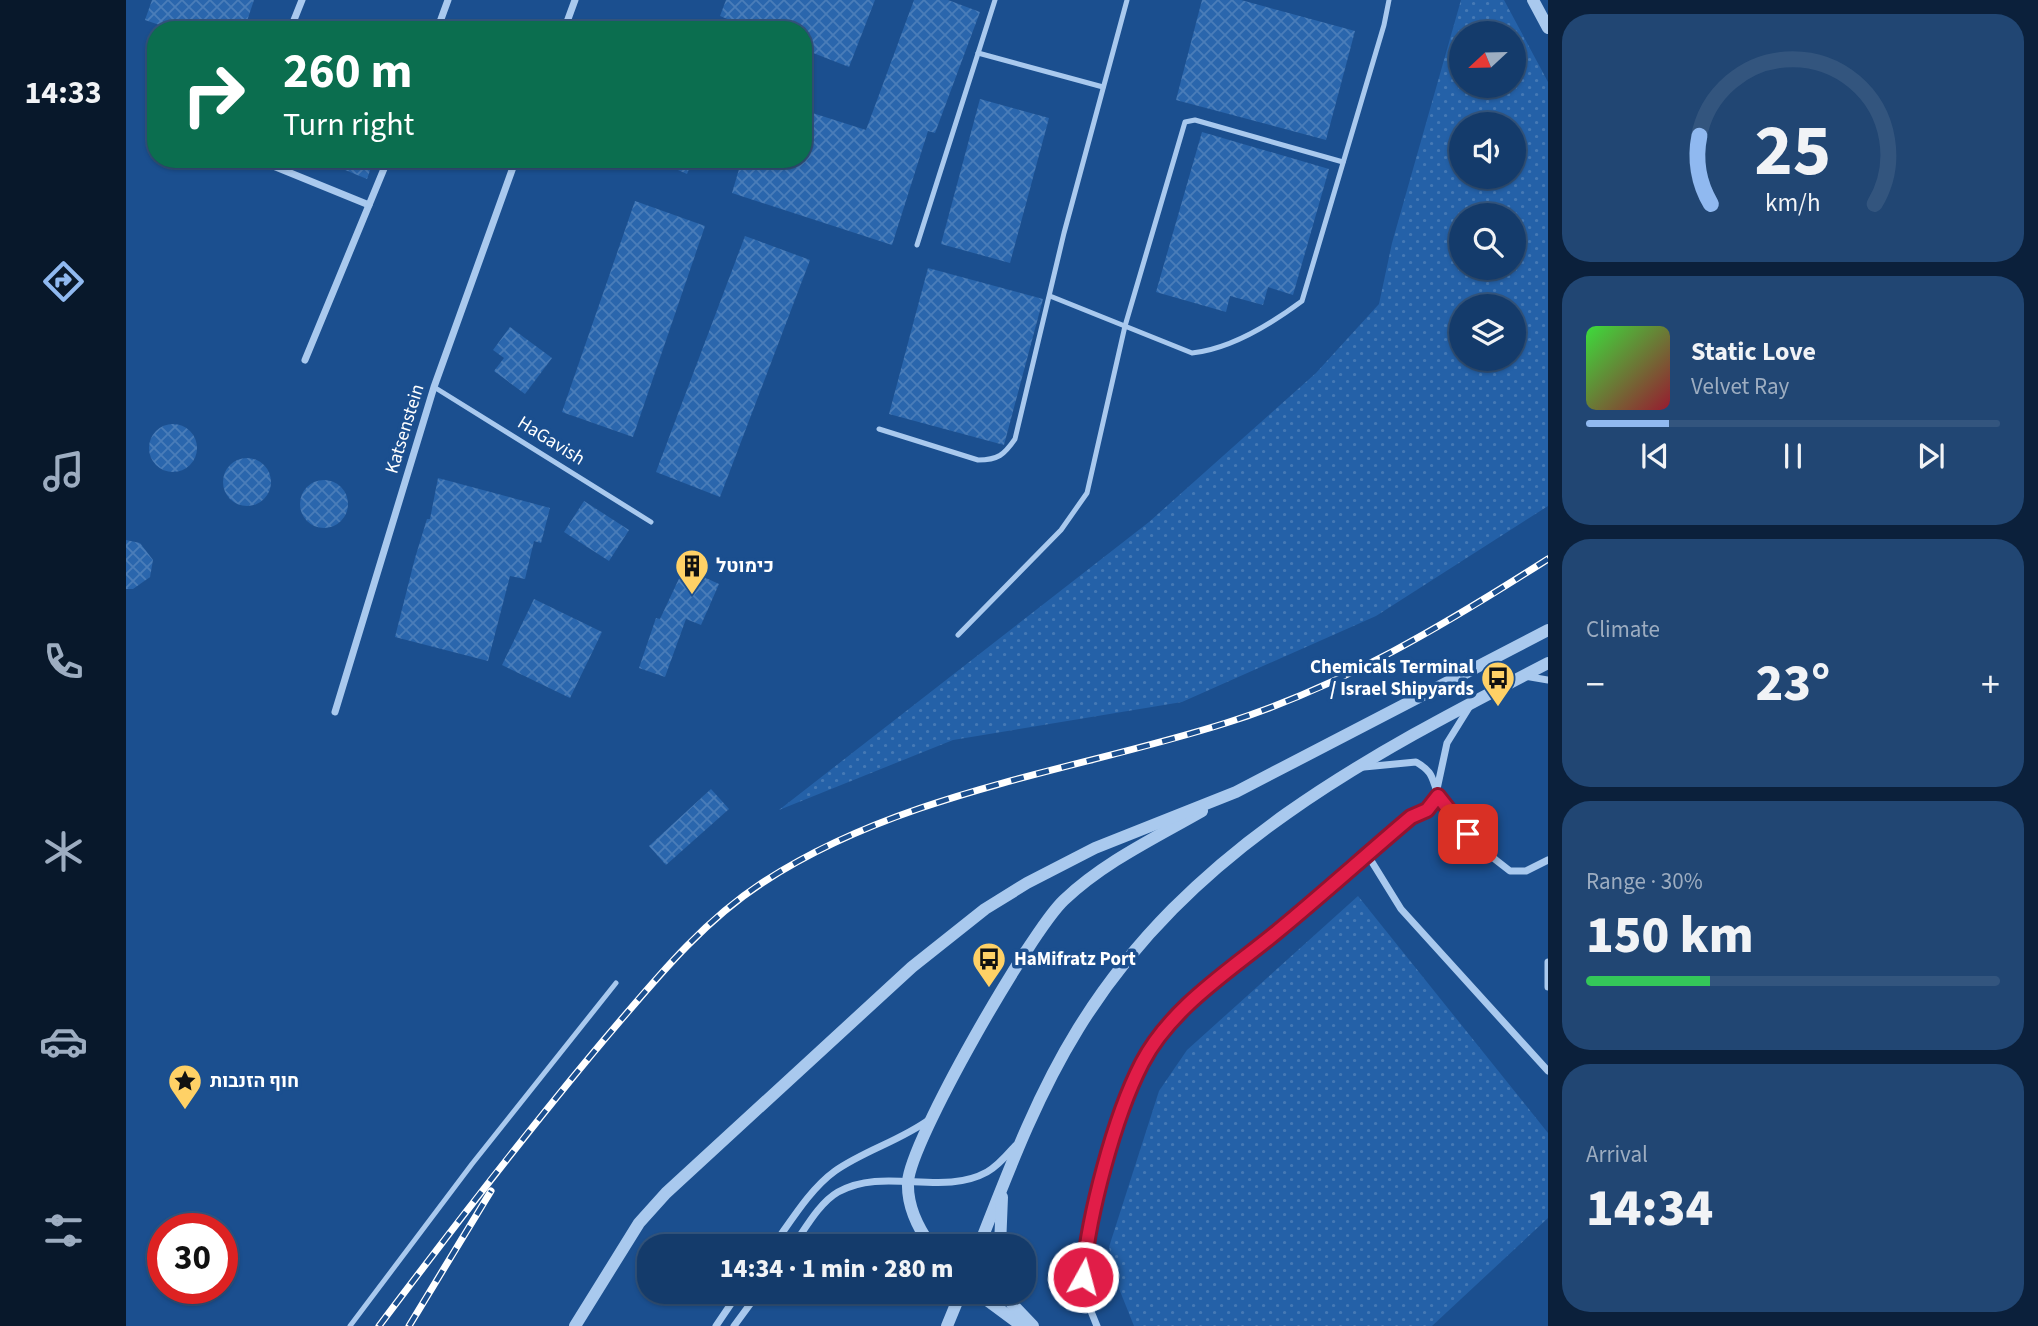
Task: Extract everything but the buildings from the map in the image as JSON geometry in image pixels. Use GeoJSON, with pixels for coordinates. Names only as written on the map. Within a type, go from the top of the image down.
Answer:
{"type":"FeatureCollection","features":[{"type":"Feature","properties":{"kind":"street"},"geometry":{"type":"LineString","coordinates":[[294,21],[302,0]]}},
{"type":"Feature","properties":{"kind":"street"},"geometry":{"type":"LineString","coordinates":[[440,21],[448,0]]}},
{"type":"Feature","properties":{"kind":"street"},"geometry":{"type":"LineString","coordinates":[[567,21],[575,0]]}},
{"type":"Feature","properties":{"kind":"street"},"geometry":{"type":"LineString","coordinates":[[1533,0],[1548,28]]}},
{"type":"Feature","properties":{"kind":"street"},"geometry":{"type":"LineString","coordinates":[[278,168],[369,205]]}},
{"type":"Feature","properties":{"kind":"street"},"geometry":{"type":"LineString","coordinates":[[305,360],[384,168]]}},
{"type":"Feature","properties":{"kind":"street","name":"Katsenstein"},"geometry":{"type":"LineString","coordinates":[[335,712],[434,387],[512,168]]}},
{"type":"Feature","properties":{"kind":"street"},"geometry":{"type":"LineString","coordinates":[[925,1234],[912,1209],[908,1181],[912,1161],[933,1117],[1032,940],[1061,902],[1100,870],[1236,792],[1548,630]]}},
{"type":"Feature","properties":{"kind":"street"},"geometry":{"type":"LineString","coordinates":[[984,1234],[1024,1136],[1078,1030],[1128,958],[1164,917],[1205,877],[1266,826],[1360,767],[1548,663]]}},
{"type":"Feature","properties":{"kind":"street"},"geometry":{"type":"LineString","coordinates":[[1523,676],[1548,680]]}},
{"type":"Feature","properties":{"kind":"street"},"geometry":{"type":"LineString","coordinates":[[1097,1326],[1088,1303],[1083,1277],[1085,1256],[1121,1114],[1143,1062],[1169,1026],[1214,982],[1411,817],[1434,803],[1438,796],[1447,743],[1475,701]]}},
{"type":"Feature","properties":{"kind":"street"},"geometry":{"type":"LineString","coordinates":[[1360,767],[1416,762],[1430,772],[1436,781],[1438,796],[1474,841],[1510,871],[1526,871],[1548,860]]}},
{"type":"Feature","properties":{"kind":"street"},"geometry":{"type":"LineString","coordinates":[[575,1326],[639,1223],[666,1193],[939,944],[985,909],[1054,867],[1144,827],[1236,792]]}},
{"type":"Feature","properties":{"kind":"street"},"geometry":{"type":"LineString","coordinates":[[1367,854],[1401,909],[1548,1071]]}},
{"type":"Feature","properties":{"kind":"street"},"geometry":{"type":"LineString","coordinates":[[1548,961],[1548,987]]}},
{"type":"Feature","properties":{"kind":"street"},"geometry":{"type":"LineString","coordinates":[[782,1234],[820,1183],[833,1172],[905,1137],[933,1117]]}},
{"type":"Feature","properties":{"kind":"street"},"geometry":{"type":"LineString","coordinates":[[803,1234],[836,1194],[865,1183],[974,1179],[990,1171],[1024,1136]]}},
{"type":"Feature","properties":{"kind":"street"},"geometry":{"type":"LineString","coordinates":[[1000,1234],[1002,1188]]}},
{"type":"Feature","properties":{"kind":"street"},"geometry":{"type":"LineString","coordinates":[[716,1326],[732,1304]]}},
{"type":"Feature","properties":{"kind":"street"},"geometry":{"type":"LineString","coordinates":[[734,1326],[750,1304]]}},
{"type":"Feature","properties":{"kind":"street"},"geometry":{"type":"LineString","coordinates":[[947,1326],[956,1304]]}},
{"type":"Feature","properties":{"kind":"street"},"geometry":{"type":"LineString","coordinates":[[992,1304],[1022,1326]]}},
{"type":"Feature","properties":{"kind":"street"},"geometry":{"type":"LineString","coordinates":[[1012,1304],[1033,1326]]}},
{"type":"Feature","properties":{"kind":"lane"},"geometry":{"type":"LineString","coordinates":[[917,245],[995,0]]}},
{"type":"Feature","properties":{"kind":"lane"},"geometry":{"type":"LineString","coordinates":[[879,429],[978,460],[992,460],[1004,455],[1015,439],[1127,0]]}},
{"type":"Feature","properties":{"kind":"lane"},"geometry":{"type":"LineString","coordinates":[[1051,296],[1192,353],[1214,350],[1281,317],[1302,301],[1389,0]]}},
{"type":"Feature","properties":{"kind":"lane"},"geometry":{"type":"LineString","coordinates":[[978,53],[1103,87]]}},
{"type":"Feature","properties":{"kind":"lane"},"geometry":{"type":"LineString","coordinates":[[958,635],[1061,530],[1087,493],[1125,326],[1185,122],[1195,120],[1343,162]]}},
{"type":"Feature","properties":{"kind":"lane","name":"HaGavish"},"geometry":{"type":"LineString","coordinates":[[434,387],[651,522]]}},
{"type":"Feature","properties":{"kind":"lane"},"geometry":{"type":"LineString","coordinates":[[350,1326],[472,1164],[616,983]]}},
{"type":"Feature","properties":{"kind":"shaded area"},"geometry":{"type":"Polygon","coordinates":[[[1461,0],[1504,0],[1515,21],[1455,21],[1461,0]]]}},
{"type":"Feature","properties":{"kind":"shaded area"},"geometry":{"type":"Polygon","coordinates":[[[1526,41],[1548,82],[1548,506],[1376,616],[1182,702],[953,740],[779,810],[1149,522],[1316,373],[1379,304],[1392,243],[1449,42],[1449,98],[1526,98],[1526,41]]]}},
{"type":"Feature","properties":{"kind":"shaded area"},"geometry":{"type":"Polygon","coordinates":[[[1358,896],[1548,1133],[1548,1218],[1432,1326],[1134,1326],[1118,1286],[1109,1247],[1159,1091],[1187,1050],[1358,896]]]}},
{"type":"Feature","properties":{"kind":"railway"},"geometry":{"type":"LineString","coordinates":[[379,1326],[517,1146],[640,998],[696,936],[762,883],[815,852],[871,826],[929,805],[1226,723],[1311,691],[1393,652],[1548,559]]}},
{"type":"Feature","properties":{"kind":"railway"},"geometry":{"type":"LineString","coordinates":[[409,1326],[491,1191]]}},
{"type":"Feature","properties":{"kind":"place","name":"כימוטל"},"geometry":{"type":"Point","coordinates":[692,596]}},
{"type":"Feature","properties":{"kind":"place","name":"Chemicals Terminal / Israel Shipyards"},"geometry":{"type":"Point","coordinates":[1498,708]}},
{"type":"Feature","properties":{"kind":"place","name":"HaMifratz Port"},"geometry":{"type":"Point","coordinates":[989,989]}},
{"type":"Feature","properties":{"kind":"place","name":"חוף הזנבות"},"geometry":{"type":"Point","coordinates":[185,1111]}},
{"type":"Feature","properties":{"kind":"route"},"geometry":{"type":"LineString","coordinates":[[1083,1277],[1092,1221],[1121,1114],[1143,1062],[1169,1026],[1214,982],[1411,817],[1427,810],[1438,796],[1468,834]]}}]}
